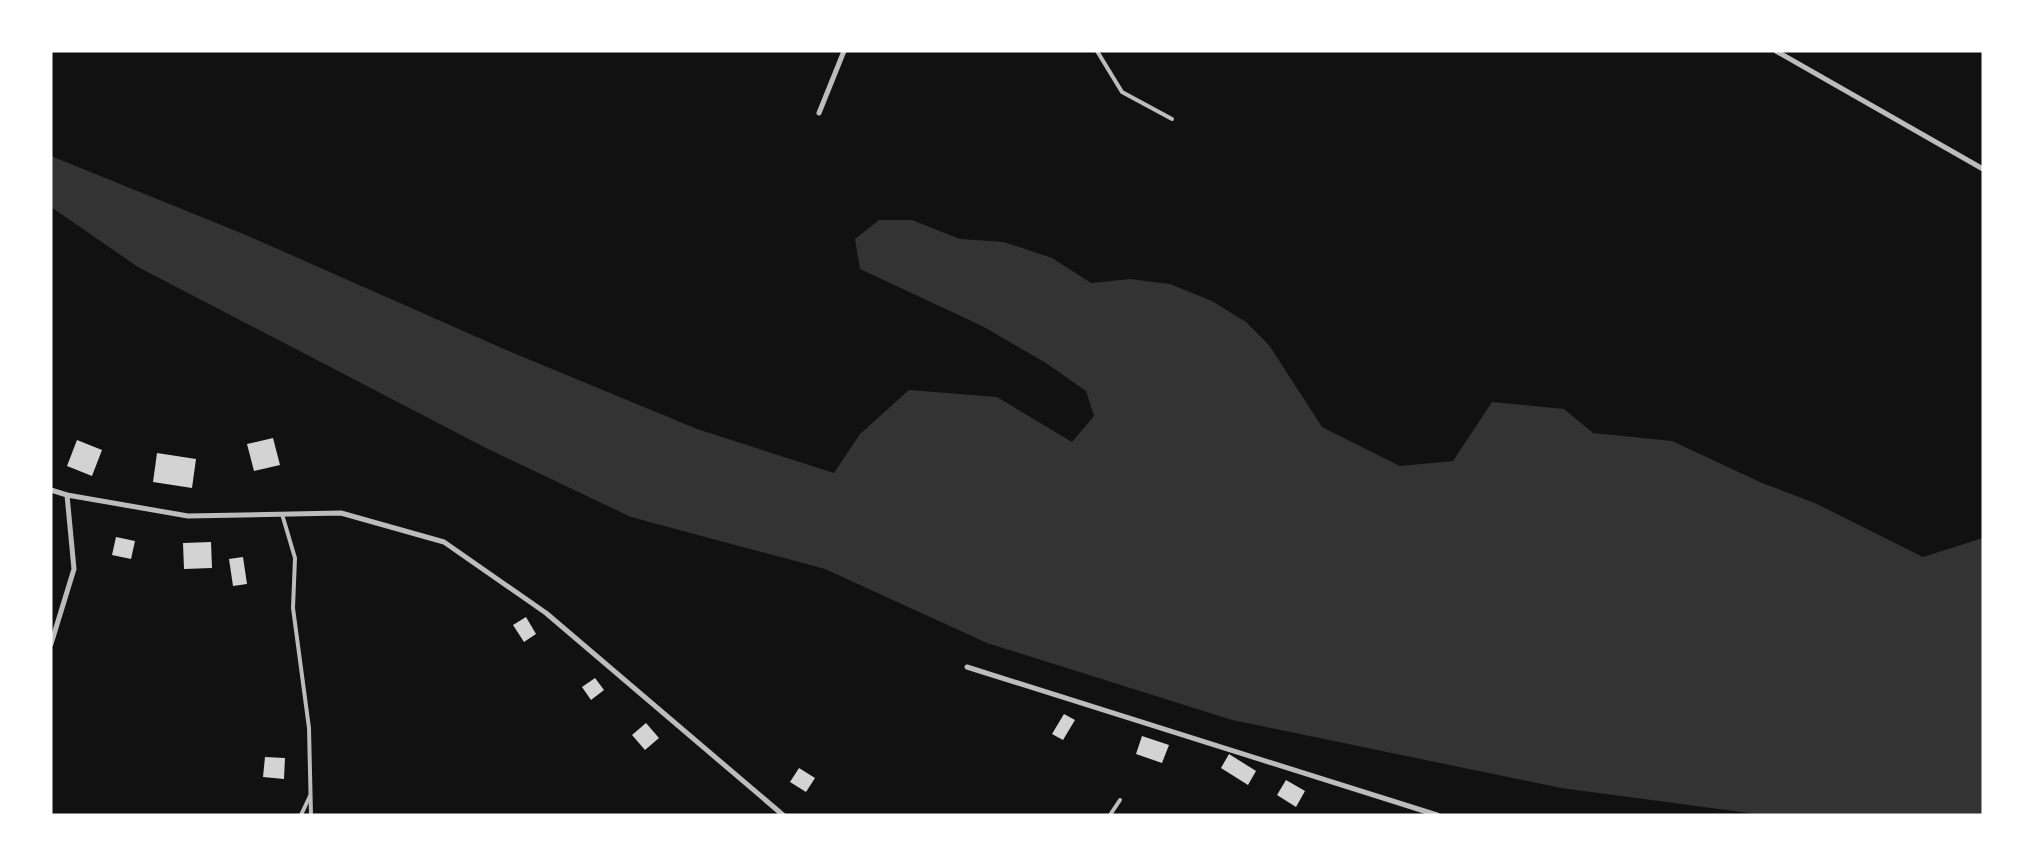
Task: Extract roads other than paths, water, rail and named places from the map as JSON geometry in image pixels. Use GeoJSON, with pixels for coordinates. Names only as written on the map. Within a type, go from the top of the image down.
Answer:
{"type":"FeatureCollection","features":[{"type":"Feature","properties":{"kind":"street"},"geometry":{"type":"LineString","coordinates":[[819,113],[844,51]]}},
{"type":"Feature","properties":{"kind":"street"},"geometry":{"type":"LineString","coordinates":[[1776,51],[1983,169]]}},
{"type":"Feature","properties":{"kind":"street"},"geometry":{"type":"LineString","coordinates":[[51,490],[67,495],[188,516],[341,512],[444,542],[546,613],[783,815]]}},
{"type":"Feature","properties":{"kind":"street"},"geometry":{"type":"LineString","coordinates":[[51,644],[74,570],[67,495]]}},
{"type":"Feature","properties":{"kind":"street"},"geometry":{"type":"LineString","coordinates":[[967,667],[1437,815]]}},
{"type":"Feature","properties":{"kind":"lane"},"geometry":{"type":"LineString","coordinates":[[1097,51],[1122,92],[1172,119]]}},
{"type":"Feature","properties":{"kind":"lane"},"geometry":{"type":"LineString","coordinates":[[282,514],[295,558],[292,608],[309,728],[311,815]]}},
{"type":"Feature","properties":{"kind":"lane"},"geometry":{"type":"LineString","coordinates":[[301,815],[310,795]]}},
{"type":"Feature","properties":{"kind":"lane"},"geometry":{"type":"LineString","coordinates":[[1110,815],[1120,800]]}}]}
